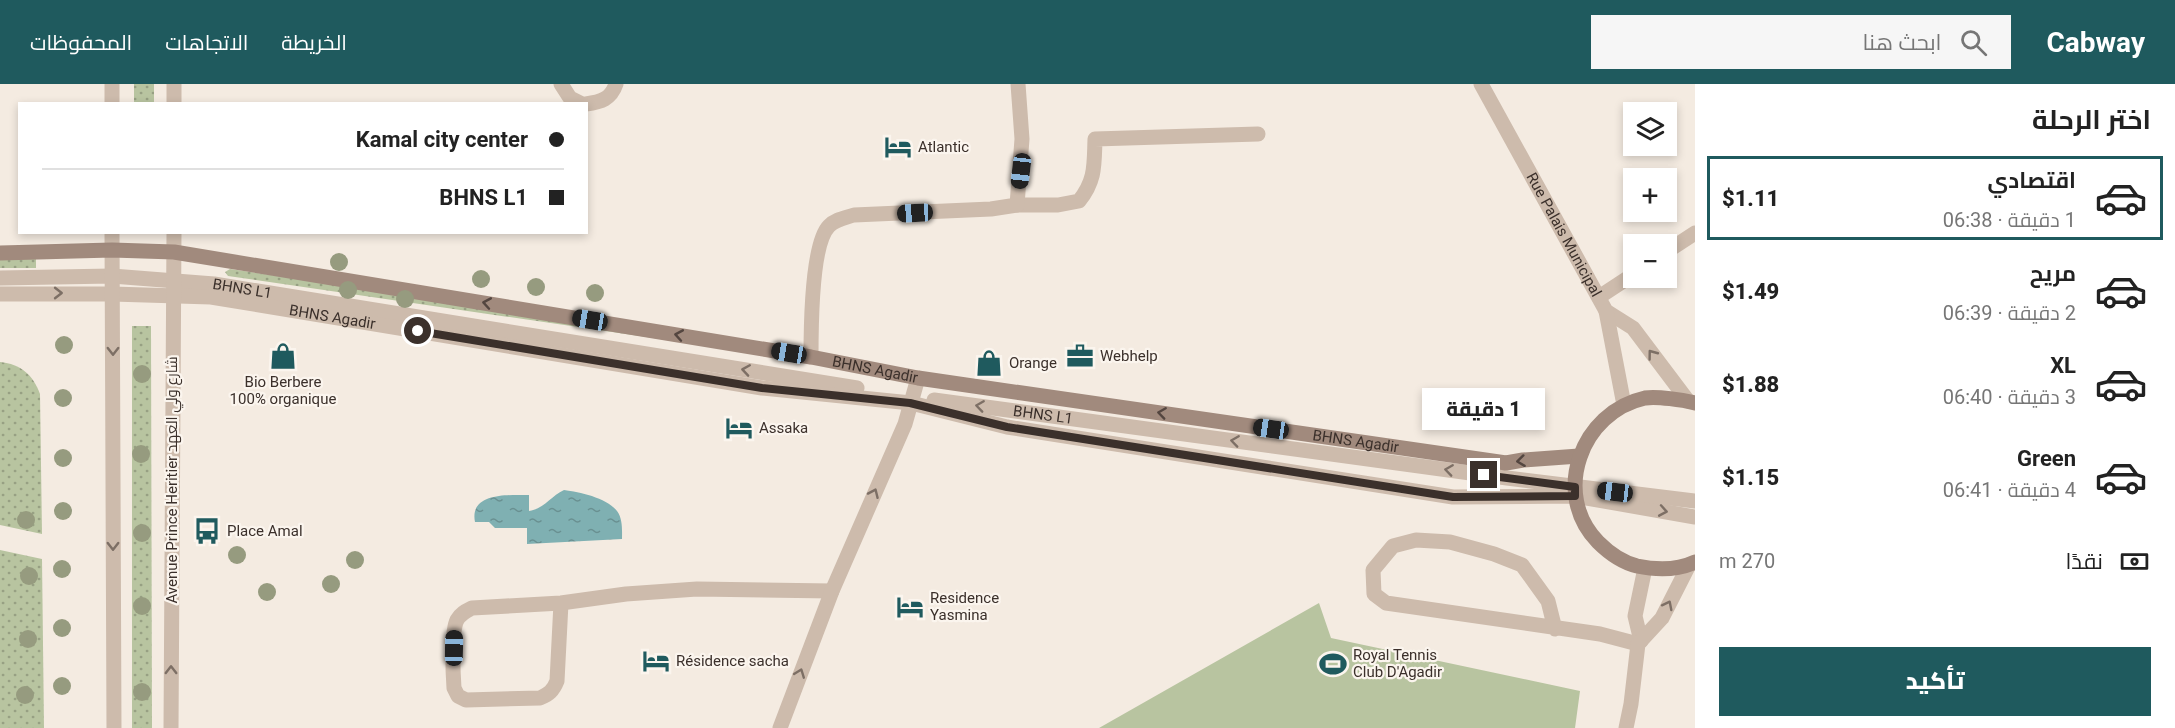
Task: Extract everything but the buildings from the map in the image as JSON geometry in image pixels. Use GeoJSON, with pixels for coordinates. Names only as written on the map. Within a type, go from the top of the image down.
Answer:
{"type":"FeatureCollection","features":[{"type":"Feature","properties":{"kind":"street"},"geometry":{"type":"LineString","coordinates":[[112,84],[112,102]]}},
{"type":"Feature","properties":{"kind":"street"},"geometry":{"type":"LineString","coordinates":[[174,84],[174,102]]}},
{"type":"Feature","properties":{"kind":"street"},"geometry":{"type":"LineString","coordinates":[[561,84],[570,98],[578,102]]}},
{"type":"Feature","properties":{"kind":"street"},"geometry":{"type":"LineString","coordinates":[[588,104],[600,103],[613,93],[616,84]]}},
{"type":"Feature","properties":{"kind":"street"},"geometry":{"type":"LineString","coordinates":[[1017,205],[1022,139],[1018,84]]}},
{"type":"Feature","properties":{"kind":"street","name":"Rue Palais Municipal"},"geometry":{"type":"LineString","coordinates":[[1481,84],[1602,304],[1633,328],[1691,402]]}},
{"type":"Feature","properties":{"kind":"street"},"geometry":{"type":"LineString","coordinates":[[811,357],[813,287],[821,242],[827,228],[837,220],[854,215],[991,209],[1017,205],[1058,205],[1079,201],[1088,189],[1094,174],[1095,139],[1258,134]]}},
{"type":"Feature","properties":{"kind":"street"},"geometry":{"type":"LineString","coordinates":[[1677,245],[1695,233]]}},
{"type":"Feature","properties":{"kind":"street"},"geometry":{"type":"LineString","coordinates":[[112,234],[114,728]]}},
{"type":"Feature","properties":{"kind":"street","name":"Avenue Prince Heritier شارع ولي العهد"},"geometry":{"type":"LineString","coordinates":[[171,728],[174,234]]}},
{"type":"Feature","properties":{"kind":"street","name":"BHNS Agadir"},"geometry":{"type":"LineString","coordinates":[[0,253],[112,250],[174,252],[811,357],[918,378],[1506,463],[1579,456]]}},
{"type":"Feature","properties":{"kind":"street","name":"BHNS L1"},"geometry":{"type":"LineString","coordinates":[[0,278],[112,276],[214,284],[911,400],[1575,491],[1695,501]]}},
{"type":"Feature","properties":{"kind":"street"},"geometry":{"type":"LineString","coordinates":[[1623,284],[1602,304],[1624,405]]}},
{"type":"Feature","properties":{"kind":"street","name":"BHNS Agadir"},"geometry":{"type":"LineString","coordinates":[[0,294],[211,297],[762,388],[911,400],[1007,427],[1453,497],[1575,491],[1695,517]]}},
{"type":"Feature","properties":{"kind":"street"},"geometry":{"type":"LineString","coordinates":[[780,728],[832,591],[905,424],[918,378]]}},
{"type":"Feature","properties":{"kind":"street"},"geometry":{"type":"LineString","coordinates":[[1691,402],[1647,398],[1624,405],[1605,418],[1590,435],[1579,456],[1575,491],[1581,516],[1593,536],[1609,553],[1629,564],[1645,568],[1671,569],[1692,564]]}},
{"type":"Feature","properties":{"kind":"street"},"geometry":{"type":"LineString","coordinates":[[1555,629],[1548,601],[1522,565],[1494,554],[1450,542],[1416,540],[1393,546],[1373,570],[1374,594],[1386,603],[1555,629],[1600,634],[1640,643]]}},
{"type":"Feature","properties":{"kind":"street"},"geometry":{"type":"LineString","coordinates":[[1640,643],[1662,618],[1692,564]]}},
{"type":"Feature","properties":{"kind":"street"},"geometry":{"type":"LineString","coordinates":[[1626,728],[1640,643],[1635,616],[1645,568]]}},
{"type":"Feature","properties":{"kind":"street"},"geometry":{"type":"LineString","coordinates":[[561,603],[557,681],[554,689],[548,695],[540,698],[466,700],[458,696],[454,688],[455,631],[457,621],[463,613],[472,608],[561,603],[626,594],[697,589],[832,591]]}},
{"type":"Feature","properties":{"kind":"green space"},"geometry":{"type":"Polygon","coordinates":[[[134,84],[154,84],[154,102],[134,102],[134,84]]]}},
{"type":"Feature","properties":{"kind":"green space"},"geometry":{"type":"Polygon","coordinates":[[[0,259],[36,259],[36,268],[0,268],[0,259]]]}},
{"type":"Feature","properties":{"kind":"green space"},"geometry":{"type":"Polygon","coordinates":[[[230,269],[853,359],[852,367],[228,276],[225,272],[230,269]]]}},
{"type":"Feature","properties":{"kind":"green space"},"geometry":{"type":"Polygon","coordinates":[[[132,326],[151,326],[152,728],[132,728],[132,326]]]}},
{"type":"Feature","properties":{"kind":"green space"},"geometry":{"type":"Polygon","coordinates":[[[0,362],[14,365],[30,376],[40,394],[42,534],[0,525],[0,362]]]}},
{"type":"Feature","properties":{"kind":"green space"},"geometry":{"type":"Polygon","coordinates":[[[0,550],[42,559],[44,728],[0,728],[0,550]]]}},
{"type":"Feature","properties":{"kind":"green space","name":"Royal Tennis Club D'Agadir"},"geometry":{"type":"Polygon","coordinates":[[[1319,603],[1331,638],[1580,691],[1575,728],[1099,728],[1319,603]]]}},
{"type":"Feature","properties":{"kind":"water"},"geometry":{"type":"Polygon","coordinates":[[[564,490],[593,496],[613,506],[622,525],[622,539],[527,544],[527,528],[495,528],[489,522],[475,522],[475,512],[484,500],[502,496],[529,495],[529,511],[539,508],[564,490]]]}},
{"type":"Feature","properties":{"kind":"place","name":"Atlantic"},"geometry":{"type":"Point","coordinates":[898,147]}},
{"type":"Feature","properties":{"kind":"place","name":"Bio Berbere 100% organique"},"geometry":{"type":"Point","coordinates":[283,356]}},
{"type":"Feature","properties":{"kind":"place","name":"Webhelp"},"geometry":{"type":"Point","coordinates":[1080,356]}},
{"type":"Feature","properties":{"kind":"place","name":"Orange"},"geometry":{"type":"Point","coordinates":[989,363]}},
{"type":"Feature","properties":{"kind":"place","name":"Assaka"},"geometry":{"type":"Point","coordinates":[739,428]}},
{"type":"Feature","properties":{"kind":"place","name":"Place Amal"},"geometry":{"type":"Point","coordinates":[207,531]}},
{"type":"Feature","properties":{"kind":"place","name":"Residence Yasmina"},"geometry":{"type":"Point","coordinates":[910,607]}},
{"type":"Feature","properties":{"kind":"place","name":"Résidence sacha"},"geometry":{"type":"Point","coordinates":[656,661]}},
{"type":"Feature","properties":{"kind":"place","name":"Royal Tennis Club D'Agadir"},"geometry":{"type":"Point","coordinates":[1333,664]}},
{"type":"Feature","properties":{"kind":"route"},"geometry":{"type":"LineString","coordinates":[[418,331],[762,388],[910,403],[1007,427],[1453,497],[1575,496],[1575,487],[1484,475]]}}]}
